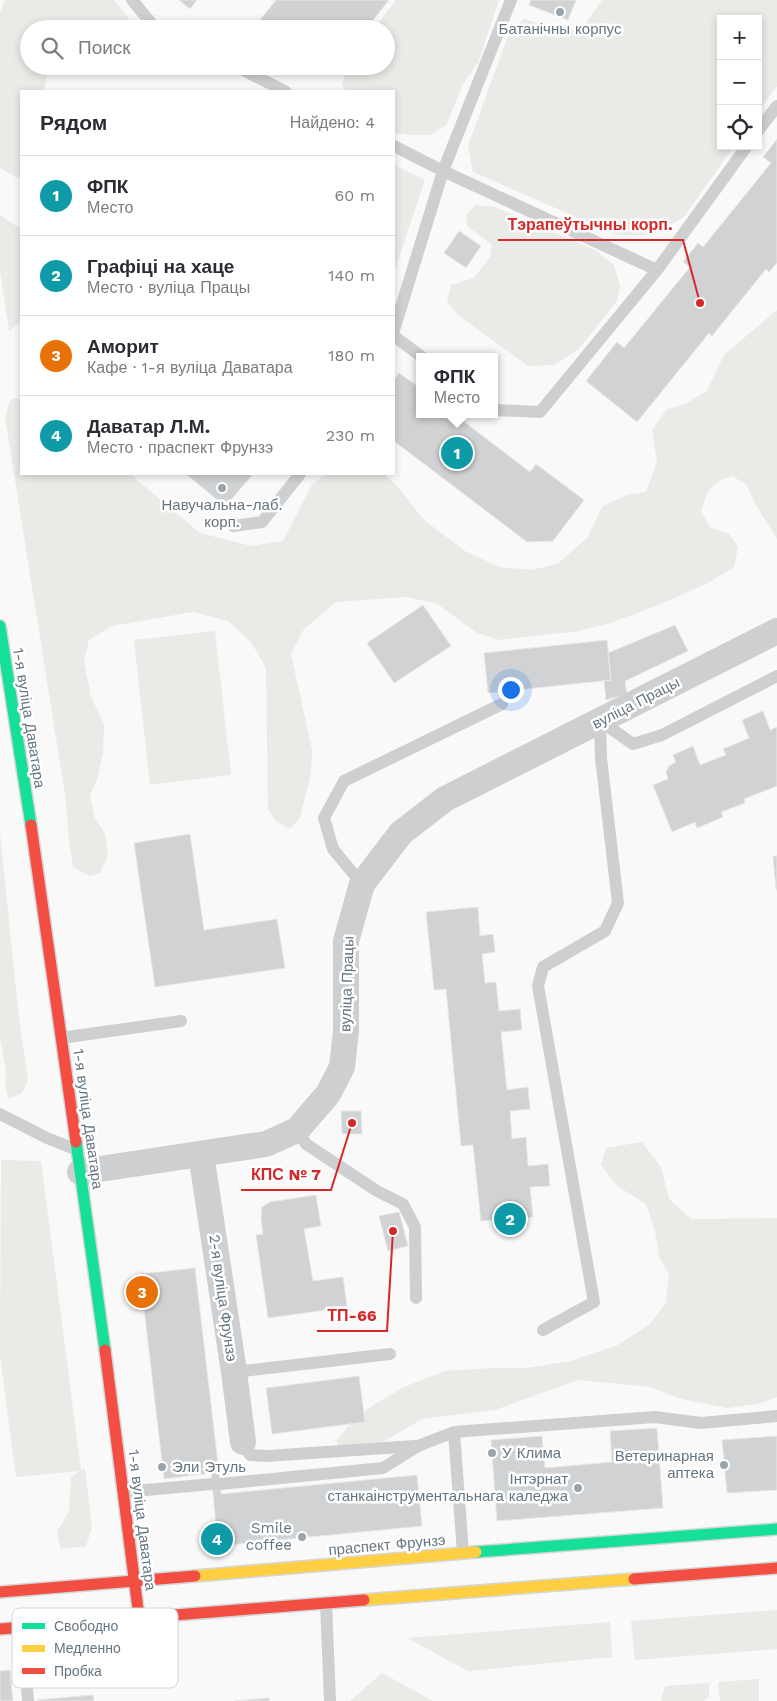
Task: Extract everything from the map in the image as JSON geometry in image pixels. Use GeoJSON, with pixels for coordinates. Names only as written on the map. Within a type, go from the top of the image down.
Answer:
{"type":"FeatureCollection","features":[{"type":"Feature","properties":{"kind":"main road","name":"1-я вуліца Даватара"},"geometry":{"type":"LineString","coordinates":[[0,626],[42,896],[124,1492],[138,1608]]}},
{"type":"Feature","properties":{"kind":"main road","name":"праспект Фрунзэ"},"geometry":{"type":"LineString","coordinates":[[0,1592],[463,1553],[777,1530]]}},
{"type":"Feature","properties":{"kind":"main road"},"geometry":{"type":"LineString","coordinates":[[178,1614],[777,1568]]}},
{"type":"Feature","properties":{"kind":"street","name":"вуліца Працы"},"geometry":{"type":"LineString","coordinates":[[78,1161],[201,1154],[266,1144],[297,1130],[328,1094],[342,1067],[346,1031],[346,941],[362,884],[401,833],[445,799],[777,631]]}},
{"type":"Feature","properties":{"kind":"street","name":"2-я вуліца Фрунзэ"},"geometry":{"type":"LineString","coordinates":[[201,1154],[243,1442]]}},
{"type":"Feature","properties":{"kind":"lane"},"geometry":{"type":"LineString","coordinates":[[132,0],[149,20]]}},
{"type":"Feature","properties":{"kind":"lane"},"geometry":{"type":"LineString","coordinates":[[395,327],[443,171],[511,0]]}},
{"type":"Feature","properties":{"kind":"lane"},"geometry":{"type":"LineString","coordinates":[[254,75],[283,90]]}},
{"type":"Feature","properties":{"kind":"lane"},"geometry":{"type":"LineString","coordinates":[[762,126],[777,106]]}},
{"type":"Feature","properties":{"kind":"lane"},"geometry":{"type":"LineString","coordinates":[[395,147],[443,171],[657,270]]}},
{"type":"Feature","properties":{"kind":"lane"},"geometry":{"type":"LineString","coordinates":[[498,410],[540,412],[657,270],[744,150]]}},
{"type":"Feature","properties":{"kind":"lane"},"geometry":{"type":"LineString","coordinates":[[395,337],[417,353]]}},
{"type":"Feature","properties":{"kind":"lane"},"geometry":{"type":"LineString","coordinates":[[233,526],[262,522],[299,475]]}},
{"type":"Feature","properties":{"kind":"lane"},"geometry":{"type":"LineString","coordinates":[[600,721],[633,744],[662,735],[777,676]]}},
{"type":"Feature","properties":{"kind":"lane"},"geometry":{"type":"LineString","coordinates":[[362,884],[333,849],[324,818],[344,782],[502,704]]}},
{"type":"Feature","properties":{"kind":"lane"},"geometry":{"type":"LineString","coordinates":[[543,1330],[594,1302],[538,986],[543,967],[605,931],[618,903],[601,758],[600,721]]}},
{"type":"Feature","properties":{"kind":"lane"},"geometry":{"type":"LineString","coordinates":[[61,1038],[181,1021]]}},
{"type":"Feature","properties":{"kind":"lane"},"geometry":{"type":"LineString","coordinates":[[0,1114],[47,1138],[78,1161]]}},
{"type":"Feature","properties":{"kind":"lane"},"geometry":{"type":"LineString","coordinates":[[297,1130],[306,1144],[377,1191],[403,1204],[415,1227],[416,1298]]}},
{"type":"Feature","properties":{"kind":"lane"},"geometry":{"type":"LineString","coordinates":[[234,1372],[390,1354]]}},
{"type":"Feature","properties":{"kind":"lane"},"geometry":{"type":"LineString","coordinates":[[124,1492],[383,1468],[418,1446],[454,1432],[655,1417],[701,1423],[777,1416]]}},
{"type":"Feature","properties":{"kind":"lane"},"geometry":{"type":"LineString","coordinates":[[454,1432],[463,1553]]}},
{"type":"Feature","properties":{"kind":"lane"},"geometry":{"type":"LineString","coordinates":[[243,1442],[250,1455],[267,1456],[418,1446]]}},
{"type":"Feature","properties":{"kind":"lane"},"geometry":{"type":"LineString","coordinates":[[326,1602],[330,1701]]}},
{"type":"Feature","properties":{"kind":"lane"},"geometry":{"type":"LineString","coordinates":[[27,1688],[28,1701]]}},
{"type":"Feature","properties":{"kind":"shaded area"},"geometry":{"type":"Polygon","coordinates":[[[5,0],[114,0],[130,20],[20,20],[20,75],[47,75],[44,90],[20,90],[20,179],[0,168],[0,13],[5,0]]]}},
{"type":"Feature","properties":{"kind":"shaded area"},"geometry":{"type":"Polygon","coordinates":[[[396,0],[499,0],[478,63],[463,84],[446,125],[430,135],[411,135],[395,132],[395,90],[345,90],[342,85],[345,75],[395,75],[395,20],[381,20],[396,0]]]}},
{"type":"Feature","properties":{"kind":"shaded area"},"geometry":{"type":"Polygon","coordinates":[[[602,0],[777,0],[777,86],[762,107],[762,15],[717,15],[717,150],[731,150],[684,217],[653,235],[617,235],[473,172],[468,146],[509,33],[524,19],[568,32],[585,24],[602,0]]]}},
{"type":"Feature","properties":{"kind":"shaded area"},"geometry":{"type":"Polygon","coordinates":[[[395,165],[425,180],[395,269],[395,165]]]}},
{"type":"Feature","properties":{"kind":"shaded area"},"geometry":{"type":"Polygon","coordinates":[[[476,205],[495,207],[595,250],[614,265],[620,286],[617,301],[578,350],[554,365],[528,366],[458,315],[447,301],[451,285],[474,278],[490,257],[492,245],[467,226],[466,215],[476,205]]]}},
{"type":"Feature","properties":{"kind":"shaded area"},"geometry":{"type":"Polygon","coordinates":[[[0,215],[20,228],[20,323],[9,331],[0,271],[0,215]]]}},
{"type":"Feature","properties":{"kind":"shaded area"},"geometry":{"type":"Polygon","coordinates":[[[777,310],[777,539],[756,505],[746,484],[732,476],[710,489],[701,512],[711,528],[729,534],[738,547],[734,567],[706,584],[656,606],[610,623],[579,631],[499,640],[477,633],[436,603],[406,597],[336,602],[304,629],[291,654],[312,750],[311,773],[300,818],[290,829],[276,821],[268,809],[266,668],[251,642],[228,621],[193,612],[112,626],[89,640],[84,660],[91,697],[104,724],[103,753],[97,780],[90,795],[94,816],[105,834],[108,855],[100,873],[90,876],[73,867],[66,801],[5,417],[10,400],[20,398],[20,475],[131,475],[200,533],[251,546],[283,541],[313,483],[325,475],[385,475],[398,487],[424,520],[465,551],[499,567],[531,570],[557,564],[588,537],[602,507],[626,495],[646,492],[657,461],[652,430],[667,409],[685,404],[707,391],[724,355],[777,310]]]}},
{"type":"Feature","properties":{"kind":"shaded area"},"geometry":{"type":"Polygon","coordinates":[[[215,631],[231,775],[150,785],[134,640],[215,631]]]}},
{"type":"Feature","properties":{"kind":"shaded area"},"geometry":{"type":"Polygon","coordinates":[[[0,833],[19,1018],[28,1080],[22,1093],[9,1099],[5,1088],[6,1072],[0,1039],[0,833]]]}},
{"type":"Feature","properties":{"kind":"shaded area"},"geometry":{"type":"Polygon","coordinates":[[[642,1142],[661,1167],[669,1199],[691,1219],[777,1218],[777,1397],[758,1404],[727,1408],[681,1399],[651,1387],[578,1380],[495,1410],[422,1419],[381,1443],[338,1450],[337,1440],[350,1424],[372,1406],[404,1387],[445,1371],[527,1368],[570,1361],[618,1345],[650,1324],[666,1303],[669,1274],[659,1257],[655,1231],[646,1204],[617,1186],[601,1165],[606,1148],[642,1142]]]}},
{"type":"Feature","properties":{"kind":"shaded area"},"geometry":{"type":"Polygon","coordinates":[[[1,1160],[41,1161],[81,1470],[85,1468],[92,1528],[86,1546],[61,1549],[57,1532],[69,1511],[71,1477],[80,1471],[16,1477],[0,1356],[1,1160]]]}},
{"type":"Feature","properties":{"kind":"shaded area"},"geometry":{"type":"Polygon","coordinates":[[[777,1610],[777,1649],[635,1660],[631,1621],[777,1610]]]}},
{"type":"Feature","properties":{"kind":"shaded area"},"geometry":{"type":"Polygon","coordinates":[[[610,1622],[612,1657],[468,1671],[407,1638],[610,1622]]]}},
{"type":"Feature","properties":{"kind":"shaded area"},"geometry":{"type":"Polygon","coordinates":[[[382,1673],[433,1701],[350,1701],[382,1673]]]}},
{"type":"Feature","properties":{"kind":"shaded area"},"geometry":{"type":"Polygon","coordinates":[[[759,1679],[759,1701],[720,1701],[718,1682],[759,1679]]]}},
{"type":"Feature","properties":{"kind":"shaded area"},"geometry":{"type":"Polygon","coordinates":[[[709,1683],[709,1696],[704,1701],[661,1701],[665,1686],[709,1683]]]}},
{"type":"Feature","properties":{"kind":"building"},"geometry":{"type":"Polygon","coordinates":[[[179,0],[197,0],[190,9],[179,0]]]}},
{"type":"Feature","properties":{"kind":"building"},"geometry":{"type":"Polygon","coordinates":[[[276,0],[389,0],[373,20],[260,20],[276,0]]]}},
{"type":"Feature","properties":{"kind":"building","name":"Батанічны корпус"},"geometry":{"type":"Polygon","coordinates":[[[531,0],[576,0],[568,20],[529,5],[531,0]]]}},
{"type":"Feature","properties":{"kind":"building"},"geometry":{"type":"Polygon","coordinates":[[[777,139],[777,263],[769,272],[766,269],[712,336],[709,333],[637,422],[586,381],[617,342],[624,348],[690,267],[683,262],[698,243],[703,247],[771,163],[763,157],[777,139]]]}},
{"type":"Feature","properties":{"kind":"building"},"geometry":{"type":"Polygon","coordinates":[[[459,231],[481,246],[466,268],[444,253],[459,231]]]}},
{"type":"Feature","properties":{"kind":"building"},"geometry":{"type":"Polygon","coordinates":[[[399,373],[416,385],[416,418],[459,418],[530,472],[536,464],[584,500],[553,541],[527,542],[395,442],[395,379],[399,373]]]}},
{"type":"Feature","properties":{"kind":"building","name":"Навучальна-лаб. корп."},"geometry":{"type":"Polygon","coordinates":[[[187,475],[252,475],[230,501],[221,503],[187,475]]]}},
{"type":"Feature","properties":{"kind":"building"},"geometry":{"type":"Polygon","coordinates":[[[423,605],[451,646],[394,683],[367,643],[423,605]]]}},
{"type":"Feature","properties":{"kind":"building"},"geometry":{"type":"Polygon","coordinates":[[[675,625],[688,651],[625,681],[627,694],[606,700],[604,681],[611,680],[608,653],[675,625]]]}},
{"type":"Feature","properties":{"kind":"building"},"geometry":{"type":"Polygon","coordinates":[[[607,640],[611,680],[488,693],[484,653],[607,640]]]}},
{"type":"Feature","properties":{"kind":"building"},"geometry":{"type":"Polygon","coordinates":[[[763,711],[770,730],[777,727],[777,786],[744,799],[745,803],[721,812],[723,817],[697,828],[695,822],[672,832],[653,785],[668,779],[666,772],[669,766],[676,762],[673,755],[693,746],[700,765],[726,755],[723,749],[749,738],[742,720],[763,711]]]}},
{"type":"Feature","properties":{"kind":"building"},"geometry":{"type":"Polygon","coordinates":[[[190,834],[204,930],[277,919],[285,968],[155,987],[134,843],[190,834]]]}},
{"type":"Feature","properties":{"kind":"building"},"geometry":{"type":"Polygon","coordinates":[[[773,856],[777,856],[777,890],[776,890],[773,856]]]}},
{"type":"Feature","properties":{"kind":"building"},"geometry":{"type":"Polygon","coordinates":[[[478,907],[480,936],[493,934],[495,952],[482,954],[485,983],[496,982],[499,1011],[520,1009],[522,1030],[501,1032],[507,1090],[528,1087],[530,1109],[510,1111],[512,1139],[526,1137],[528,1166],[548,1164],[550,1186],[530,1187],[533,1217],[481,1221],[473,1145],[461,1146],[446,989],[434,990],[426,912],[478,907]]]}},
{"type":"Feature","properties":{"kind":"building"},"geometry":{"type":"Polygon","coordinates":[[[341,1111],[361,1111],[362,1134],[342,1134],[341,1111]]]}},
{"type":"Feature","properties":{"kind":"building"},"geometry":{"type":"Polygon","coordinates":[[[316,1195],[321,1226],[304,1229],[313,1281],[343,1277],[347,1307],[268,1318],[256,1235],[263,1234],[262,1207],[270,1202],[316,1195]]]}},
{"type":"Feature","properties":{"kind":"building"},"geometry":{"type":"Polygon","coordinates":[[[399,1212],[408,1246],[388,1251],[379,1216],[399,1212]]]}},
{"type":"Feature","properties":{"kind":"building"},"geometry":{"type":"Polygon","coordinates":[[[195,1268],[219,1472],[164,1479],[140,1274],[195,1268]]]}},
{"type":"Feature","properties":{"kind":"building"},"geometry":{"type":"Polygon","coordinates":[[[359,1376],[365,1422],[272,1434],[266,1388],[359,1376]]]}},
{"type":"Feature","properties":{"kind":"building","name":"Інтэрнат станкаінструментальнага каледжа"},"geometry":{"type":"Polygon","coordinates":[[[657,1428],[663,1508],[497,1521],[491,1440],[542,1436],[545,1468],[612,1462],[610,1431],[657,1428]]]}},
{"type":"Feature","properties":{"kind":"building"},"geometry":{"type":"Polygon","coordinates":[[[777,1436],[777,1490],[727,1493],[722,1440],[777,1436]]]}},
{"type":"Feature","properties":{"kind":"building"},"geometry":{"type":"Polygon","coordinates":[[[219,1472],[221,1494],[417,1475],[422,1526],[218,1546],[211,1473],[219,1472]]]}},
{"type":"Feature","properties":{"kind":"building"},"geometry":{"type":"Polygon","coordinates":[[[10,1670],[13,1701],[0,1701],[0,1671],[10,1670]]]}},
{"type":"Feature","properties":{"kind":"building"},"geometry":{"type":"Polygon","coordinates":[[[93,1695],[94,1701],[37,1700],[93,1695]]]}},
{"type":"Feature","properties":{"kind":"building"},"geometry":{"type":"Polygon","coordinates":[[[269,1698],[269,1701],[235,1701],[269,1698]]]}},
{"type":"Feature","properties":{"kind":"traffic: fast"},"geometry":{"type":"LineString","coordinates":[[0,626],[31,825]]}},
{"type":"Feature","properties":{"kind":"traffic: fast"},"geometry":{"type":"LineString","coordinates":[[76,1142],[105,1350]]}},
{"type":"Feature","properties":{"kind":"traffic: fast"},"geometry":{"type":"LineString","coordinates":[[476,1552],[777,1529]]}},
{"type":"Feature","properties":{"kind":"traffic: slow"},"geometry":{"type":"LineString","coordinates":[[195,1576],[476,1552]]}},
{"type":"Feature","properties":{"kind":"traffic: slow"},"geometry":{"type":"LineString","coordinates":[[364,1600],[634,1579]]}},
{"type":"Feature","properties":{"kind":"traffic: jam"},"geometry":{"type":"LineString","coordinates":[[31,825],[76,1142]]}},
{"type":"Feature","properties":{"kind":"traffic: jam"},"geometry":{"type":"LineString","coordinates":[[105,1350],[138,1608]]}},
{"type":"Feature","properties":{"kind":"traffic: jam"},"geometry":{"type":"LineString","coordinates":[[634,1579],[777,1568]]}},
{"type":"Feature","properties":{"kind":"traffic: jam"},"geometry":{"type":"LineString","coordinates":[[0,1592],[195,1576]]}},
{"type":"Feature","properties":{"kind":"traffic: jam"},"geometry":{"type":"LineString","coordinates":[[178,1615],[364,1600]]}},
{"type":"Feature","properties":{"kind":"traffic: jam"},"geometry":{"type":"LineString","coordinates":[[0,1629],[12,1628]]}},
{"type":"Feature","properties":{"kind":"place","name":"Батанічны корпус"},"geometry":{"type":"Point","coordinates":[560,12]}},
{"type":"Feature","properties":{"kind":"place","name":"Тэрапеўтычны корп."},"geometry":{"type":"Point","coordinates":[700,303]}},
{"type":"Feature","properties":{"kind":"place","name":"ФПК"},"geometry":{"type":"Point","coordinates":[457,453]}},
{"type":"Feature","properties":{"kind":"place","name":"Навучальна-лаб. корп."},"geometry":{"type":"Point","coordinates":[222,488]}},
{"type":"Feature","properties":{"kind":"place","name":"КПС № 7"},"geometry":{"type":"Point","coordinates":[352,1123]}},
{"type":"Feature","properties":{"kind":"place","name":"Графіці на хаце"},"geometry":{"type":"Point","coordinates":[510,1219]}},
{"type":"Feature","properties":{"kind":"place","name":"ТП-66"},"geometry":{"type":"Point","coordinates":[393,1231]}},
{"type":"Feature","properties":{"kind":"place","name":"Аморит"},"geometry":{"type":"Point","coordinates":[142,1292]}},
{"type":"Feature","properties":{"kind":"place","name":"У Клима"},"geometry":{"type":"Point","coordinates":[492,1453]}},
{"type":"Feature","properties":{"kind":"place","name":"Ветеринарная аптека"},"geometry":{"type":"Point","coordinates":[724,1465]}},
{"type":"Feature","properties":{"kind":"place","name":"Эли Этуль"},"geometry":{"type":"Point","coordinates":[162,1467]}},
{"type":"Feature","properties":{"kind":"place","name":"Інтэрнат станкаінструментальнага каледжа"},"geometry":{"type":"Point","coordinates":[578,1488]}},
{"type":"Feature","properties":{"kind":"place","name":"Smile coffee"},"geometry":{"type":"Point","coordinates":[302,1537]}},
{"type":"Feature","properties":{"kind":"place","name":"Даватар Л.М."},"geometry":{"type":"Point","coordinates":[217,1539]}}]}
